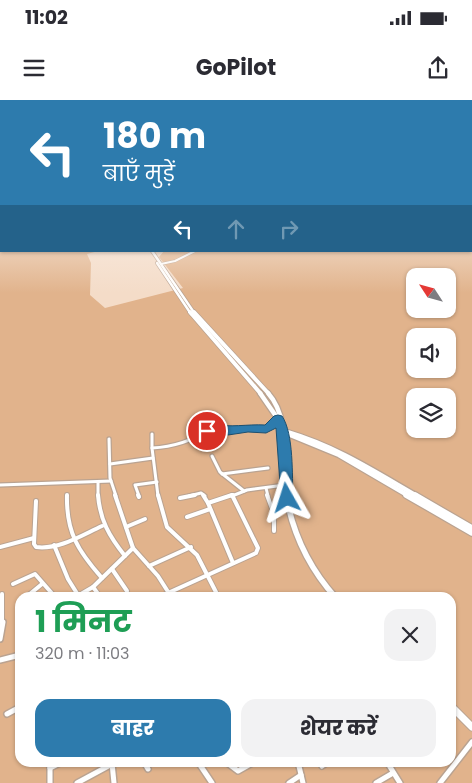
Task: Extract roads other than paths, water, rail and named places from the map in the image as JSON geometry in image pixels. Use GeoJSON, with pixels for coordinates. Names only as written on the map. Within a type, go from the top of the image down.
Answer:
{"type":"FeatureCollection","features":[{"type":"Feature","properties":{"kind":"main road"},"geometry":{"type":"LineString","coordinates":[[151,252],[194,312],[276,404],[280,414],[279,421]]}},
{"type":"Feature","properties":{"kind":"main road"},"geometry":{"type":"LineString","coordinates":[[151,252],[183,304],[265,399],[279,421],[283,432],[285,485],[298,543],[317,576],[331,592]]}},
{"type":"Feature","properties":{"kind":"main road"},"geometry":{"type":"LineString","coordinates":[[283,432],[308,438],[342,452],[472,528]]}},
{"type":"Feature","properties":{"kind":"main road"},"geometry":{"type":"LineString","coordinates":[[283,432],[339,454],[472,533]]}},
{"type":"Feature","properties":{"kind":"main road"},"geometry":{"type":"LineString","coordinates":[[456,711],[472,727]]}},
{"type":"Feature","properties":{"kind":"street"},"geometry":{"type":"LineString","coordinates":[[161,264],[175,261],[193,252]]}},
{"type":"Feature","properties":{"kind":"street"},"geometry":{"type":"LineString","coordinates":[[152,448],[173,446],[197,438],[213,428],[228,431],[248,428],[266,429],[279,421]]}},
{"type":"Feature","properties":{"kind":"street"},"geometry":{"type":"LineString","coordinates":[[152,434],[153,458],[166,525],[173,534],[191,548],[208,574],[216,592]]}},
{"type":"Feature","properties":{"kind":"street"},"geometry":{"type":"LineString","coordinates":[[109,439],[111,482],[133,548],[169,592],[256,553],[258,548],[232,494]]}},
{"type":"Feature","properties":{"kind":"street"},"geometry":{"type":"LineString","coordinates":[[212,456],[222,474],[244,491]]}},
{"type":"Feature","properties":{"kind":"street"},"geometry":{"type":"LineString","coordinates":[[110,464],[153,458]]}},
{"type":"Feature","properties":{"kind":"street"},"geometry":{"type":"LineString","coordinates":[[222,474],[268,468]]}},
{"type":"Feature","properties":{"kind":"street"},"geometry":{"type":"LineString","coordinates":[[98,482],[98,510],[102,526],[125,556]]}},
{"type":"Feature","properties":{"kind":"street"},"geometry":{"type":"LineString","coordinates":[[0,485],[111,482]]}},
{"type":"Feature","properties":{"kind":"street"},"geometry":{"type":"LineString","coordinates":[[139,497],[135,485],[157,482]]}},
{"type":"Feature","properties":{"kind":"street"},"geometry":{"type":"LineString","coordinates":[[208,503],[244,491],[285,485]]}},
{"type":"Feature","properties":{"kind":"street"},"geometry":{"type":"LineString","coordinates":[[266,488],[268,500],[276,519],[274,531]]}},
{"type":"Feature","properties":{"kind":"street"},"geometry":{"type":"LineString","coordinates":[[180,498],[201,493],[208,503],[233,563]]}},
{"type":"Feature","properties":{"kind":"street"},"geometry":{"type":"LineString","coordinates":[[67,494],[66,513],[74,539],[91,566],[102,578]]}},
{"type":"Feature","properties":{"kind":"street"},"geometry":{"type":"LineString","coordinates":[[36,500],[34,544],[39,548],[74,539],[102,526]]}},
{"type":"Feature","properties":{"kind":"street"},"geometry":{"type":"LineString","coordinates":[[187,517],[210,509]]}},
{"type":"Feature","properties":{"kind":"street"},"geometry":{"type":"LineString","coordinates":[[126,527],[145,519]]}},
{"type":"Feature","properties":{"kind":"street"},"geometry":{"type":"LineString","coordinates":[[0,547],[34,538]]}},
{"type":"Feature","properties":{"kind":"street"},"geometry":{"type":"LineString","coordinates":[[54,545],[74,592]]}},
{"type":"Feature","properties":{"kind":"street"},"geometry":{"type":"LineString","coordinates":[[84,592],[93,587],[133,548]]}},
{"type":"Feature","properties":{"kind":"street"},"geometry":{"type":"LineString","coordinates":[[149,566],[191,548]]}},
{"type":"Feature","properties":{"kind":"street"},"geometry":{"type":"LineString","coordinates":[[112,569],[127,591]]}},
{"type":"Feature","properties":{"kind":"street"},"geometry":{"type":"LineString","coordinates":[[13,584],[34,574],[50,592]]}},
{"type":"Feature","properties":{"kind":"street"},"geometry":{"type":"LineString","coordinates":[[33,592],[43,584]]}},
{"type":"Feature","properties":{"kind":"street"},"geometry":{"type":"LineString","coordinates":[[93,587],[97,592]]}},
{"type":"Feature","properties":{"kind":"street"},"geometry":{"type":"LineString","coordinates":[[0,639],[2,594]]}},
{"type":"Feature","properties":{"kind":"street"},"geometry":{"type":"LineString","coordinates":[[0,660],[15,656]]}},
{"type":"Feature","properties":{"kind":"street"},"geometry":{"type":"LineString","coordinates":[[7,714],[15,710]]}},
{"type":"Feature","properties":{"kind":"street"},"geometry":{"type":"LineString","coordinates":[[456,762],[472,742]]}},
{"type":"Feature","properties":{"kind":"street"},"geometry":{"type":"LineString","coordinates":[[50,767],[50,783]]}},
{"type":"Feature","properties":{"kind":"street"},"geometry":{"type":"LineString","coordinates":[[77,783],[105,767]]}},
{"type":"Feature","properties":{"kind":"street"},"geometry":{"type":"LineString","coordinates":[[112,767],[114,783]]}},
{"type":"Feature","properties":{"kind":"street"},"geometry":{"type":"LineString","coordinates":[[201,767],[212,783]]}},
{"type":"Feature","properties":{"kind":"street"},"geometry":{"type":"LineString","coordinates":[[231,767],[238,771],[245,767]]}},
{"type":"Feature","properties":{"kind":"street"},"geometry":{"type":"LineString","coordinates":[[299,767],[303,783]]}},
{"type":"Feature","properties":{"kind":"street"},"geometry":{"type":"LineString","coordinates":[[390,767],[400,783]]}},
{"type":"Feature","properties":{"kind":"street"},"geometry":{"type":"LineString","coordinates":[[440,783],[452,767]]}},
{"type":"Feature","properties":{"kind":"street"},"geometry":{"type":"LineString","coordinates":[[376,783],[393,773]]}},
{"type":"Feature","properties":{"kind":"street"},"geometry":{"type":"LineString","coordinates":[[289,783],[301,775]]}}]}
